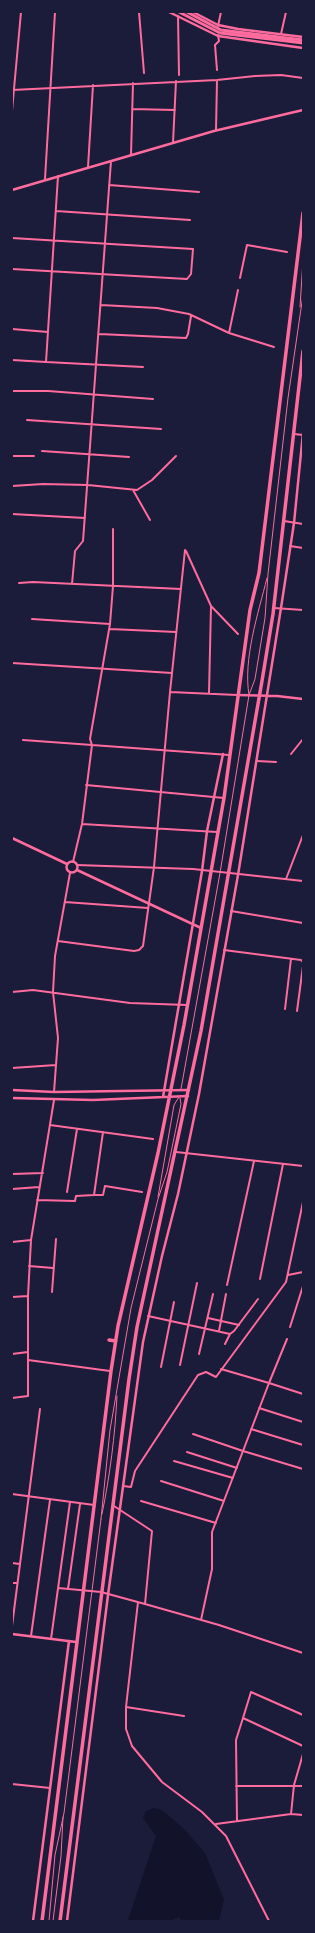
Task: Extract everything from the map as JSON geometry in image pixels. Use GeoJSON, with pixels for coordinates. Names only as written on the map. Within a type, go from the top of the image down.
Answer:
{"type":"FeatureCollection","features":[{"type":"Feature","properties":{"kind":"main road"},"geometry":{"type":"LineString","coordinates":[[187,12],[222,30],[303,38]]}},
{"type":"Feature","properties":{"kind":"main road"},"geometry":{"type":"LineString","coordinates":[[178,14],[220,33],[303,43]]}},
{"type":"Feature","properties":{"kind":"main road"},"geometry":{"type":"LineString","coordinates":[[42,1921],[111,1371],[116,1341],[170,1097],[212,872],[224,798],[237,695],[250,610],[259,573],[303,213]]}},
{"type":"Feature","properties":{"kind":"main road"},"geometry":{"type":"LineString","coordinates":[[60,1921],[112,1505],[138,1327],[188,1096],[260,695],[273,608],[303,351]]}},
{"type":"Feature","properties":{"kind":"main road"},"geometry":{"type":"LineString","coordinates":[[109,1340],[116,1341]]}},
{"type":"Feature","properties":{"kind":"street"},"geometry":{"type":"LineString","coordinates":[[12,111],[21,12]]}},
{"type":"Feature","properties":{"kind":"street"},"geometry":{"type":"LineString","coordinates":[[45,179],[55,12]]}},
{"type":"Feature","properties":{"kind":"street"},"geometry":{"type":"LineString","coordinates":[[139,12],[144,73]]}},
{"type":"Feature","properties":{"kind":"street"},"geometry":{"type":"LineString","coordinates":[[169,12],[178,14],[218,36],[303,48]]}},
{"type":"Feature","properties":{"kind":"street"},"geometry":{"type":"LineString","coordinates":[[193,12],[218,25],[303,38]]}},
{"type":"Feature","properties":{"kind":"street"},"geometry":{"type":"LineString","coordinates":[[216,70],[215,46],[219,41],[218,25],[221,12]]}},
{"type":"Feature","properties":{"kind":"street"},"geometry":{"type":"LineString","coordinates":[[281,34],[286,12]]}},
{"type":"Feature","properties":{"kind":"street"},"geometry":{"type":"LineString","coordinates":[[178,14],[179,75]]}},
{"type":"Feature","properties":{"kind":"street"},"geometry":{"type":"LineString","coordinates":[[13,90],[217,80],[255,76],[281,75],[303,78]]}},
{"type":"Feature","properties":{"kind":"street"},"geometry":{"type":"LineString","coordinates":[[216,130],[217,80]]}},
{"type":"Feature","properties":{"kind":"street"},"geometry":{"type":"LineString","coordinates":[[173,142],[176,81]]}},
{"type":"Feature","properties":{"kind":"street"},"geometry":{"type":"LineString","coordinates":[[131,155],[133,83]]}},
{"type":"Feature","properties":{"kind":"street"},"geometry":{"type":"LineString","coordinates":[[88,167],[93,85]]}},
{"type":"Feature","properties":{"kind":"street"},"geometry":{"type":"LineString","coordinates":[[132,109],[175,110]]}},
{"type":"Feature","properties":{"kind":"street"},"geometry":{"type":"LineString","coordinates":[[12,190],[45,179],[216,130],[303,110]]}},
{"type":"Feature","properties":{"kind":"street"},"geometry":{"type":"LineString","coordinates":[[72,584],[75,551],[84,541],[111,161]]}},
{"type":"Feature","properties":{"kind":"street"},"geometry":{"type":"LineString","coordinates":[[46,362],[58,176]]}},
{"type":"Feature","properties":{"kind":"street"},"geometry":{"type":"LineString","coordinates":[[109,185],[199,192]]}},
{"type":"Feature","properties":{"kind":"street"},"geometry":{"type":"LineString","coordinates":[[56,211],[190,220]]}},
{"type":"Feature","properties":{"kind":"street"},"geometry":{"type":"LineString","coordinates":[[12,238],[193,249],[191,274],[187,279],[12,269]]}},
{"type":"Feature","properties":{"kind":"street"},"geometry":{"type":"LineString","coordinates":[[240,278],[247,245],[287,252]]}},
{"type":"Feature","properties":{"kind":"street"},"geometry":{"type":"LineString","coordinates":[[229,333],[238,290]]}},
{"type":"Feature","properties":{"kind":"street"},"geometry":{"type":"LineString","coordinates":[[101,305],[156,308],[189,314],[229,333],[274,347]]}},
{"type":"Feature","properties":{"kind":"street"},"geometry":{"type":"LineString","coordinates":[[99,334],[186,338],[192,316]]}},
{"type":"Feature","properties":{"kind":"street"},"geometry":{"type":"LineString","coordinates":[[12,329],[48,332]]}},
{"type":"Feature","properties":{"kind":"street"},"geometry":{"type":"LineString","coordinates":[[12,360],[143,367]]}},
{"type":"Feature","properties":{"kind":"street"},"geometry":{"type":"LineString","coordinates":[[12,391],[48,391],[153,399]]}},
{"type":"Feature","properties":{"kind":"street"},"geometry":{"type":"LineString","coordinates":[[297,394],[303,396]]}},
{"type":"Feature","properties":{"kind":"street"},"geometry":{"type":"LineString","coordinates":[[27,420],[162,429]]}},
{"type":"Feature","properties":{"kind":"street"},"geometry":{"type":"LineString","coordinates":[[67,1921],[119,1510],[143,1342],[187,1153],[238,875],[282,608],[294,523],[303,435],[293,434]]}},
{"type":"Feature","properties":{"kind":"street"},"geometry":{"type":"LineString","coordinates":[[42,451],[129,457]]}},
{"type":"Feature","properties":{"kind":"street"},"geometry":{"type":"LineString","coordinates":[[12,456],[34,456]]}},
{"type":"Feature","properties":{"kind":"street"},"geometry":{"type":"LineString","coordinates":[[12,486],[43,484],[88,485],[137,490],[152,480],[176,456]]}},
{"type":"Feature","properties":{"kind":"street"},"geometry":{"type":"LineString","coordinates":[[133,490],[150,520]]}},
{"type":"Feature","properties":{"kind":"street"},"geometry":{"type":"LineString","coordinates":[[12,514],[85,518]]}},
{"type":"Feature","properties":{"kind":"street"},"geometry":{"type":"LineString","coordinates":[[282,521],[303,524]]}},
{"type":"Feature","properties":{"kind":"street"},"geometry":{"type":"LineString","coordinates":[[73,862],[82,824],[92,745],[90,739],[110,629],[113,586],[113,529]]}},
{"type":"Feature","properties":{"kind":"street"},"geometry":{"type":"LineString","coordinates":[[290,546],[303,548]]}},
{"type":"Feature","properties":{"kind":"street"},"geometry":{"type":"LineString","coordinates":[[58,941],[134,951],[139,950],[145,941],[158,828],[170,692],[185,550],[211,606],[238,634]]}},
{"type":"Feature","properties":{"kind":"street"},"geometry":{"type":"LineString","coordinates":[[19,583],[33,582],[181,589]]}},
{"type":"Feature","properties":{"kind":"street"},"geometry":{"type":"LineString","coordinates":[[209,693],[211,606]]}},
{"type":"Feature","properties":{"kind":"street"},"geometry":{"type":"LineString","coordinates":[[273,608],[303,610]]}},
{"type":"Feature","properties":{"kind":"street"},"geometry":{"type":"LineString","coordinates":[[32,619],[110,624]]}},
{"type":"Feature","properties":{"kind":"street"},"geometry":{"type":"LineString","coordinates":[[110,629],[176,632]]}},
{"type":"Feature","properties":{"kind":"street"},"geometry":{"type":"LineString","coordinates":[[12,663],[103,668],[172,674]]}},
{"type":"Feature","properties":{"kind":"street"},"geometry":{"type":"LineString","coordinates":[[170,692],[267,695],[303,699]]}},
{"type":"Feature","properties":{"kind":"street"},"geometry":{"type":"LineString","coordinates":[[291,754],[303,739]]}},
{"type":"Feature","properties":{"kind":"street"},"geometry":{"type":"LineString","coordinates":[[23,740],[229,755]]}},
{"type":"Feature","properties":{"kind":"street"},"geometry":{"type":"LineString","coordinates":[[163,1097],[180,1005],[207,831],[223,754]]}},
{"type":"Feature","properties":{"kind":"street"},"geometry":{"type":"LineString","coordinates":[[257,761],[276,762]]}},
{"type":"Feature","properties":{"kind":"street"},"geometry":{"type":"LineString","coordinates":[[86,785],[224,798]]}},
{"type":"Feature","properties":{"kind":"street"},"geometry":{"type":"LineString","coordinates":[[82,824],[218,832]]}},
{"type":"Feature","properties":{"kind":"street"},"geometry":{"type":"LineString","coordinates":[[286,879],[303,835]]}},
{"type":"Feature","properties":{"kind":"street"},"geometry":{"type":"LineString","coordinates":[[12,838],[67,864],[73,862]]}},
{"type":"Feature","properties":{"kind":"street"},"geometry":{"type":"LineString","coordinates":[[73,862],[77,865],[154,867],[303,881]]}},
{"type":"Feature","properties":{"kind":"street"},"geometry":{"type":"LineString","coordinates":[[12,1398],[28,1396],[29,1266],[37,1200],[43,1173],[54,1100],[58,1038],[53,992],[55,956],[70,873],[67,870],[67,864]]}},
{"type":"Feature","properties":{"kind":"street"},"geometry":{"type":"LineString","coordinates":[[77,865],[77,870]]}},
{"type":"Feature","properties":{"kind":"street"},"geometry":{"type":"LineString","coordinates":[[70,873],[77,870]]}},
{"type":"Feature","properties":{"kind":"street"},"geometry":{"type":"LineString","coordinates":[[77,870],[202,928]]}},
{"type":"Feature","properties":{"kind":"street"},"geometry":{"type":"LineString","coordinates":[[65,902],[148,908]]}},
{"type":"Feature","properties":{"kind":"street"},"geometry":{"type":"LineString","coordinates":[[231,912],[303,923]]}},
{"type":"Feature","properties":{"kind":"street"},"geometry":{"type":"LineString","coordinates":[[224,950],[303,962]]}},
{"type":"Feature","properties":{"kind":"street"},"geometry":{"type":"LineString","coordinates":[[285,1009],[291,959]]}},
{"type":"Feature","properties":{"kind":"street"},"geometry":{"type":"LineString","coordinates":[[297,1011],[303,966]]}},
{"type":"Feature","properties":{"kind":"street"},"geometry":{"type":"LineString","coordinates":[[12,992],[33,990],[130,1003],[188,1005]]}},
{"type":"Feature","properties":{"kind":"street"},"geometry":{"type":"LineString","coordinates":[[12,1068],[56,1064]]}},
{"type":"Feature","properties":{"kind":"street"},"geometry":{"type":"LineString","coordinates":[[12,1090],[54,1092],[189,1090]]}},
{"type":"Feature","properties":{"kind":"street"},"geometry":{"type":"LineString","coordinates":[[12,1098],[54,1100],[188,1096]]}},
{"type":"Feature","properties":{"kind":"street"},"geometry":{"type":"LineString","coordinates":[[50,1125],[153,1139]]}},
{"type":"Feature","properties":{"kind":"street"},"geometry":{"type":"LineString","coordinates":[[67,1192],[77,1129]]}},
{"type":"Feature","properties":{"kind":"street"},"geometry":{"type":"LineString","coordinates":[[94,1195],[103,1132]]}},
{"type":"Feature","properties":{"kind":"street"},"geometry":{"type":"LineString","coordinates":[[176,1152],[303,1166]]}},
{"type":"Feature","properties":{"kind":"street"},"geometry":{"type":"LineString","coordinates":[[227,1285],[254,1161]]}},
{"type":"Feature","properties":{"kind":"street"},"geometry":{"type":"LineString","coordinates":[[260,1279],[283,1164]]}},
{"type":"Feature","properties":{"kind":"street"},"geometry":{"type":"LineString","coordinates":[[12,1174],[43,1173]]}},
{"type":"Feature","properties":{"kind":"street"},"geometry":{"type":"LineString","coordinates":[[37,1200],[76,1201],[76,1196],[103,1195],[105,1186],[142,1192]]}},
{"type":"Feature","properties":{"kind":"street"},"geometry":{"type":"LineString","coordinates":[[12,1189],[39,1187]]}},
{"type":"Feature","properties":{"kind":"street"},"geometry":{"type":"LineString","coordinates":[[123,1486],[132,1487],[136,1471],[198,1375],[206,1372],[216,1377],[286,1282],[303,1202]]}},
{"type":"Feature","properties":{"kind":"street"},"geometry":{"type":"LineString","coordinates":[[52,1292],[56,1239]]}},
{"type":"Feature","properties":{"kind":"street"},"geometry":{"type":"LineString","coordinates":[[12,1242],[31,1240]]}},
{"type":"Feature","properties":{"kind":"street"},"geometry":{"type":"LineString","coordinates":[[29,1266],[54,1268]]}},
{"type":"Feature","properties":{"kind":"street"},"geometry":{"type":"LineString","coordinates":[[288,1275],[303,1272]]}},
{"type":"Feature","properties":{"kind":"street"},"geometry":{"type":"LineString","coordinates":[[180,1365],[197,1283]]}},
{"type":"Feature","properties":{"kind":"street"},"geometry":{"type":"LineString","coordinates":[[290,1327],[303,1286]]}},
{"type":"Feature","properties":{"kind":"street"},"geometry":{"type":"LineString","coordinates":[[199,1354],[213,1294]]}},
{"type":"Feature","properties":{"kind":"street"},"geometry":{"type":"LineString","coordinates":[[219,1331],[226,1294]]}},
{"type":"Feature","properties":{"kind":"street"},"geometry":{"type":"LineString","coordinates":[[12,1297],[28,1296]]}},
{"type":"Feature","properties":{"kind":"street"},"geometry":{"type":"LineString","coordinates":[[225,1344],[230,1334],[258,1299]]}},
{"type":"Feature","properties":{"kind":"street"},"geometry":{"type":"LineString","coordinates":[[161,1367],[174,1302]]}},
{"type":"Feature","properties":{"kind":"street"},"geometry":{"type":"LineString","coordinates":[[148,1316],[230,1334]]}},
{"type":"Feature","properties":{"kind":"street"},"geometry":{"type":"LineString","coordinates":[[208,1318],[238,1325]]}},
{"type":"Feature","properties":{"kind":"street"},"geometry":{"type":"LineString","coordinates":[[201,1620],[212,1569],[212,1532],[268,1383],[287,1340]]}},
{"type":"Feature","properties":{"kind":"street"},"geometry":{"type":"LineString","coordinates":[[12,1354],[28,1352]]}},
{"type":"Feature","properties":{"kind":"street"},"geometry":{"type":"LineString","coordinates":[[28,1360],[111,1371]]}},
{"type":"Feature","properties":{"kind":"street"},"geometry":{"type":"LineString","coordinates":[[222,1369],[303,1394]]}},
{"type":"Feature","properties":{"kind":"street"},"geometry":{"type":"LineString","coordinates":[[259,1408],[303,1422]]}},
{"type":"Feature","properties":{"kind":"street"},"geometry":{"type":"LineString","coordinates":[[12,1626],[30,1497],[40,1409]]}},
{"type":"Feature","properties":{"kind":"street"},"geometry":{"type":"LineString","coordinates":[[251,1429],[303,1445]]}},
{"type":"Feature","properties":{"kind":"street"},"geometry":{"type":"LineString","coordinates":[[193,1434],[303,1469]]}},
{"type":"Feature","properties":{"kind":"street"},"geometry":{"type":"LineString","coordinates":[[187,1452],[237,1468]]}},
{"type":"Feature","properties":{"kind":"street"},"geometry":{"type":"LineString","coordinates":[[174,1460],[233,1478]]}},
{"type":"Feature","properties":{"kind":"street"},"geometry":{"type":"LineString","coordinates":[[161,1481],[224,1501]]}},
{"type":"Feature","properties":{"kind":"street"},"geometry":{"type":"LineString","coordinates":[[12,1494],[94,1506]]}},
{"type":"Feature","properties":{"kind":"street"},"geometry":{"type":"LineString","coordinates":[[31,1636],[50,1500]]}},
{"type":"Feature","properties":{"kind":"street"},"geometry":{"type":"LineString","coordinates":[[141,1501],[216,1523]]}},
{"type":"Feature","properties":{"kind":"street"},"geometry":{"type":"LineString","coordinates":[[51,1639],[70,1502]]}},
{"type":"Feature","properties":{"kind":"street"},"geometry":{"type":"LineString","coordinates":[[68,1589],[80,1504]]}},
{"type":"Feature","properties":{"kind":"street"},"geometry":{"type":"LineString","coordinates":[[112,1505],[152,1531],[144,1604]]}},
{"type":"Feature","properties":{"kind":"street"},"geometry":{"type":"LineString","coordinates":[[12,1563],[20,1564]]}},
{"type":"Feature","properties":{"kind":"street"},"geometry":{"type":"LineString","coordinates":[[12,1583],[17,1583]]}},
{"type":"Feature","properties":{"kind":"street"},"geometry":{"type":"LineString","coordinates":[[58,1588],[83,1592],[101,1592],[201,1620],[303,1653]]}},
{"type":"Feature","properties":{"kind":"street"},"geometry":{"type":"LineString","coordinates":[[138,1602],[126,1707],[126,1729],[132,1746],[162,1782],[216,1824],[226,1836],[268,1921]]}},
{"type":"Feature","properties":{"kind":"street"},"geometry":{"type":"LineString","coordinates":[[12,1634],[76,1642]]}},
{"type":"Feature","properties":{"kind":"street"},"geometry":{"type":"LineString","coordinates":[[33,1921],[70,1641]]}},
{"type":"Feature","properties":{"kind":"street"},"geometry":{"type":"LineString","coordinates":[[237,1821],[236,1740],[251,1692],[303,1715]]}},
{"type":"Feature","properties":{"kind":"street"},"geometry":{"type":"LineString","coordinates":[[126,1707],[184,1716]]}},
{"type":"Feature","properties":{"kind":"street"},"geometry":{"type":"LineString","coordinates":[[243,1718],[303,1746]]}},
{"type":"Feature","properties":{"kind":"street"},"geometry":{"type":"LineString","coordinates":[[291,1814],[294,1785],[303,1754]]}},
{"type":"Feature","properties":{"kind":"street"},"geometry":{"type":"LineString","coordinates":[[12,1784],[50,1788]]}},
{"type":"Feature","properties":{"kind":"street"},"geometry":{"type":"LineString","coordinates":[[236,1786],[303,1786]]}},
{"type":"Feature","properties":{"kind":"street"},"geometry":{"type":"LineString","coordinates":[[216,1824],[291,1814],[303,1815]]}},
{"type":"Feature","properties":{"kind":"lane"},"geometry":{"type":"LineString","coordinates":[[300,312],[303,260]]}},
{"type":"Feature","properties":{"kind":"lane"},"geometry":{"type":"LineString","coordinates":[[53,1921],[61,1856],[64,1812],[101,1519],[110,1430],[131,1308],[158,1200],[167,1172],[181,1104],[180,1096],[220,873],[249,695],[255,679],[265,618],[268,574],[303,296]]}},
{"type":"Feature","properties":{"kind":"lane"},"geometry":{"type":"LineString","coordinates":[[249,695],[246,678],[257,616],[268,574]]}},
{"type":"Feature","properties":{"kind":"lane"},"geometry":{"type":"LineString","coordinates":[[158,1200],[162,1165],[174,1105],[180,1096]]}},
{"type":"Feature","properties":{"kind":"lane"},"geometry":{"type":"LineString","coordinates":[[101,1519],[110,1470],[117,1392]]}},
{"type":"Feature","properties":{"kind":"lane"},"geometry":{"type":"LineString","coordinates":[[49,1921],[55,1855],[64,1812]]}},
{"type":"Feature","properties":{"kind":"shaded area"},"geometry":{"type":"Polygon","coordinates":[[[154,1808],[162,1810],[184,1829],[205,1853],[224,1900],[219,1921],[182,1921],[179,1917],[169,1921],[128,1920],[156,1836],[143,1818],[146,1811],[154,1808]]]}}]}
